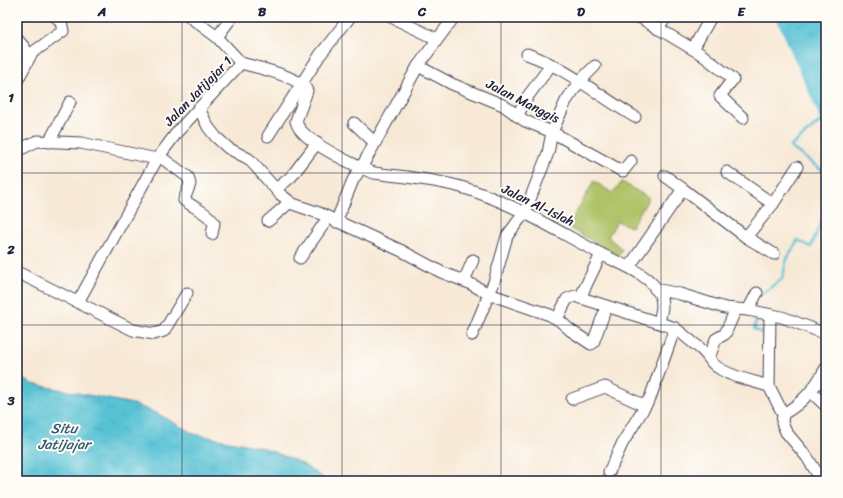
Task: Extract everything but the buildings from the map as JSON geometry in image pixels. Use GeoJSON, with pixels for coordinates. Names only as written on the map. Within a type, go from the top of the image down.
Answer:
{"type":"FeatureCollection","features":[{"type":"Feature","properties":{"kind":"street"},"geometry":{"type":"LineString","coordinates":[[17,81],[32,53],[63,32],[61,22],[56,17]]}},
{"type":"Feature","properties":{"kind":"street"},"geometry":{"type":"LineString","coordinates":[[190,17],[217,37],[241,63]]}},
{"type":"Feature","properties":{"kind":"street"},"geometry":{"type":"LineString","coordinates":[[217,37],[232,17]]}},
{"type":"Feature","properties":{"kind":"street"},"geometry":{"type":"LineString","coordinates":[[268,136],[320,55],[350,17]]}},
{"type":"Feature","properties":{"kind":"street"},"geometry":{"type":"LineString","coordinates":[[391,17],[437,39]]}},
{"type":"Feature","properties":{"kind":"street"},"geometry":{"type":"LineString","coordinates":[[300,258],[332,220],[418,66],[454,17]]}},
{"type":"Feature","properties":{"kind":"street"},"geometry":{"type":"LineString","coordinates":[[639,17],[701,54],[733,79],[720,96],[743,118]]}},
{"type":"Feature","properties":{"kind":"street"},"geometry":{"type":"LineString","coordinates":[[658,29],[666,17]]}},
{"type":"Feature","properties":{"kind":"street"},"geometry":{"type":"LineString","coordinates":[[693,49],[711,17]]}},
{"type":"Feature","properties":{"kind":"street"},"geometry":{"type":"LineString","coordinates":[[17,39],[24,47],[29,57]]}},
{"type":"Feature","properties":{"kind":"street"},"geometry":{"type":"LineString","coordinates":[[527,54],[580,81],[609,102],[635,117]]}},
{"type":"Feature","properties":{"kind":"street","name":"Jalan Jatijajar 1"},"geometry":{"type":"LineString","coordinates":[[78,302],[158,158],[178,131],[241,63],[302,84]]}},
{"type":"Feature","properties":{"kind":"street"},"geometry":{"type":"LineString","coordinates":[[517,116],[528,96],[551,65]]}},
{"type":"Feature","properties":{"kind":"street","name":"Jalan Manggis"},"geometry":{"type":"LineString","coordinates":[[418,66],[452,84],[503,105],[517,116],[552,132],[620,170],[623,171],[631,161]]}},
{"type":"Feature","properties":{"kind":"street"},"geometry":{"type":"LineString","coordinates":[[472,335],[489,294],[507,236],[525,212],[548,153],[552,132],[566,101],[580,81],[595,66]]}},
{"type":"Feature","properties":{"kind":"street"},"geometry":{"type":"LineString","coordinates":[[302,84],[307,90],[307,93],[297,117],[297,125],[299,130],[317,143],[361,168]]}},
{"type":"Feature","properties":{"kind":"street"},"geometry":{"type":"LineString","coordinates":[[48,142],[70,102]]}},
{"type":"Feature","properties":{"kind":"street"},"geometry":{"type":"LineString","coordinates":[[199,108],[208,127],[216,138],[228,148],[249,159],[290,202],[464,281],[489,294],[557,319],[591,344],[593,343],[606,308]]}},
{"type":"Feature","properties":{"kind":"street"},"geometry":{"type":"LineString","coordinates":[[354,123],[375,143]]}},
{"type":"Feature","properties":{"kind":"street"},"geometry":{"type":"LineString","coordinates":[[17,151],[37,141],[81,144],[158,158],[188,177],[190,184],[184,200],[212,220],[214,223],[212,234]]}},
{"type":"Feature","properties":{"kind":"street"},"geometry":{"type":"LineString","coordinates":[[276,189],[291,177],[317,143]]}},
{"type":"Feature","properties":{"kind":"street"},"geometry":{"type":"LineString","coordinates":[[746,237],[773,204],[797,167]]}},
{"type":"Feature","properties":{"kind":"street","name":"Jalan Al-Islah"},"geometry":{"type":"LineString","coordinates":[[361,168],[374,173],[460,187],[506,203],[525,212],[601,254],[629,266],[660,295],[662,306],[659,322]]}},
{"type":"Feature","properties":{"kind":"street"},"geometry":{"type":"LineString","coordinates":[[727,172],[773,204]]}},
{"type":"Feature","properties":{"kind":"street"},"geometry":{"type":"LineString","coordinates":[[665,176],[746,237],[774,254]]}},
{"type":"Feature","properties":{"kind":"street"},"geometry":{"type":"LineString","coordinates":[[629,266],[683,189]]}},
{"type":"Feature","properties":{"kind":"street"},"geometry":{"type":"LineString","coordinates":[[268,221],[290,202]]}},
{"type":"Feature","properties":{"kind":"street"},"geometry":{"type":"LineString","coordinates":[[580,298],[601,254]]}},
{"type":"Feature","properties":{"kind":"street"},"geometry":{"type":"LineString","coordinates":[[464,281],[473,260]]}},
{"type":"Feature","properties":{"kind":"street"},"geometry":{"type":"LineString","coordinates":[[17,272],[133,330],[158,334],[164,331],[187,293]]}},
{"type":"Feature","properties":{"kind":"street"},"geometry":{"type":"LineString","coordinates":[[655,289],[736,309],[748,310],[782,318],[826,334]]}},
{"type":"Feature","properties":{"kind":"street"},"geometry":{"type":"LineString","coordinates":[[748,310],[757,293]]}},
{"type":"Feature","properties":{"kind":"street"},"geometry":{"type":"LineString","coordinates":[[557,319],[567,299],[572,296],[606,308],[659,322],[675,328],[697,346],[709,358],[714,366],[769,386]]}},
{"type":"Feature","properties":{"kind":"street"},"geometry":{"type":"LineString","coordinates":[[709,358],[716,339],[725,334],[736,309]]}},
{"type":"Feature","properties":{"kind":"street"},"geometry":{"type":"LineString","coordinates":[[770,315],[769,386],[783,414],[782,423],[786,432],[807,457],[822,481]]}},
{"type":"Feature","properties":{"kind":"street"},"geometry":{"type":"LineString","coordinates":[[609,472],[623,442],[645,406],[655,386],[675,328]]}},
{"type":"Feature","properties":{"kind":"street"},"geometry":{"type":"LineString","coordinates":[[783,414],[795,407],[811,392],[826,368]]}},
{"type":"Feature","properties":{"kind":"street"},"geometry":{"type":"LineString","coordinates":[[572,400],[605,388],[645,406]]}},
{"type":"Feature","properties":{"kind":"street"},"geometry":{"type":"LineString","coordinates":[[811,392],[826,406]]}},
{"type":"Feature","properties":{"kind":"green space"},"geometry":{"type":"Polygon","coordinates":[[[594,181],[612,193],[622,182],[649,198],[631,227],[617,221],[608,237],[622,249],[618,256],[568,227],[594,181]]]}},
{"type":"Feature","properties":{"kind":"water"},"geometry":{"type":"Polygon","coordinates":[[[777,17],[826,17],[826,128],[822,120],[777,17]]]}},
{"type":"Feature","properties":{"kind":"water","name":"Situ Jatijajar"},"geometry":{"type":"Polygon","coordinates":[[[17,376],[33,384],[133,404],[158,414],[194,434],[264,448],[301,463],[328,481],[17,481],[17,376]]]}},
{"type":"Feature","properties":{"kind":"waterway"},"geometry":{"type":"LineString","coordinates":[[777,17],[826,128]]}},
{"type":"Feature","properties":{"kind":"waterway"},"geometry":{"type":"LineString","coordinates":[[822,120],[790,147],[826,173]]}},
{"type":"Feature","properties":{"kind":"waterway"},"geometry":{"type":"LineString","coordinates":[[759,296],[782,279],[787,259],[798,240],[811,247],[826,210]]}},
{"type":"Feature","properties":{"kind":"waterway"},"geometry":{"type":"LineString","coordinates":[[757,316],[754,329],[767,335]]}}]}
